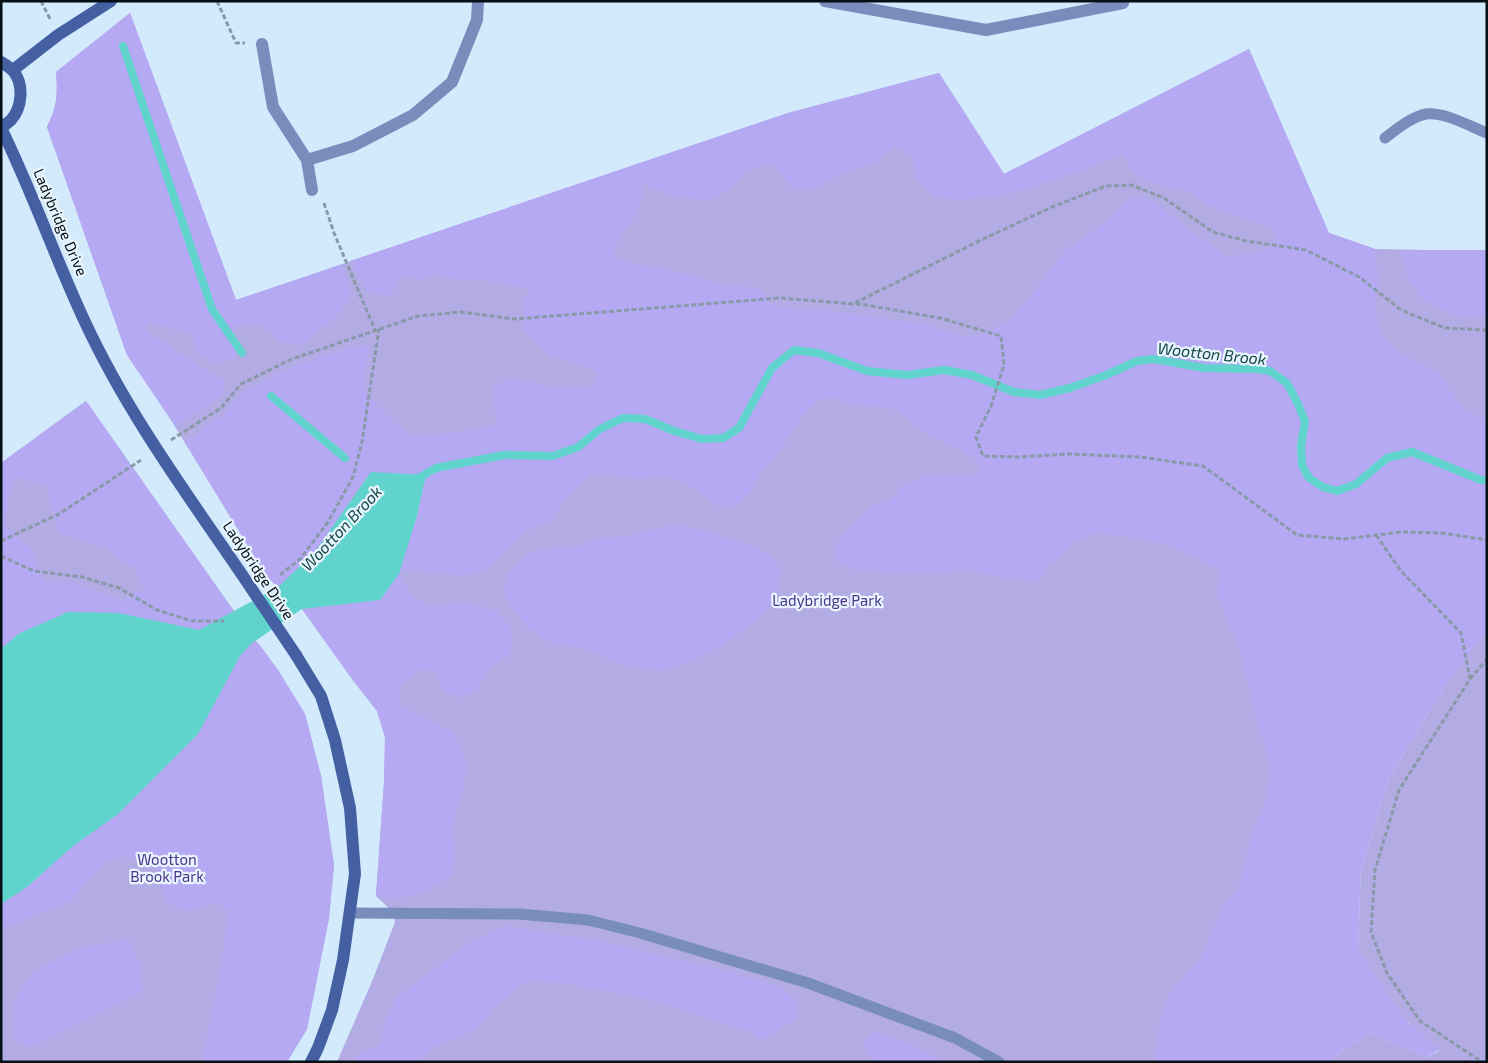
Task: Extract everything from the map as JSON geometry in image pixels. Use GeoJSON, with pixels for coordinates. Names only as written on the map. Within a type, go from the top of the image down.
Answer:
{"type":"FeatureCollection","features":[{"type":"Feature","properties":{"kind":"street"},"geometry":{"type":"LineString","coordinates":[[13,70],[58,35],[111,1]]}},
{"type":"Feature","properties":{"kind":"street"},"geometry":{"type":"LineString","coordinates":[[308,160],[353,146],[413,115],[452,82],[477,20],[478,1]]}},
{"type":"Feature","properties":{"kind":"street"},"geometry":{"type":"LineString","coordinates":[[826,1],[986,30],[1123,3]]}},
{"type":"Feature","properties":{"kind":"street"},"geometry":{"type":"LineString","coordinates":[[262,44],[273,107],[308,160],[312,190]]}},
{"type":"Feature","properties":{"kind":"street"},"geometry":{"type":"LineString","coordinates":[[1,62],[13,70],[19,80],[21,95],[18,108],[12,120],[1,128]]}},
{"type":"Feature","properties":{"kind":"street","name":"Ladybridge Drive"},"geometry":{"type":"LineString","coordinates":[[1,128],[21,168],[85,322],[127,400],[296,655],[321,696],[335,740],[350,808],[355,874],[343,960],[332,1010],[311,1062]]}},
{"type":"Feature","properties":{"kind":"lane"},"geometry":{"type":"LineString","coordinates":[[1385,138],[1411,120],[1427,114],[1443,115],[1487,133]]}},
{"type":"Feature","properties":{"kind":"lane"},"geometry":{"type":"LineString","coordinates":[[350,913],[519,914],[588,920],[640,933],[808,983],[955,1038],[999,1062]]}},
{"type":"Feature","properties":{"kind":"path"},"geometry":{"type":"LineString","coordinates":[[217,1],[236,43],[262,44]]}},
{"type":"Feature","properties":{"kind":"path"},"geometry":{"type":"LineString","coordinates":[[854,304],[980,240],[1052,207],[1106,186],[1131,185],[1164,198],[1213,232],[1246,241],[1306,250],[1358,277],[1401,310],[1446,328],[1487,330]]}},
{"type":"Feature","properties":{"kind":"path"},"geometry":{"type":"LineString","coordinates":[[280,575],[301,558],[312,544],[328,522],[353,477],[362,442],[377,330],[334,233],[322,199],[312,190]]}},
{"type":"Feature","properties":{"kind":"path"},"geometry":{"type":"LineString","coordinates":[[1,542],[59,514],[221,408],[241,384],[292,359],[418,316],[460,312],[515,319],[780,298],[854,304],[940,318],[1001,336],[1004,365],[992,406],[976,437],[983,456],[1018,457],[1069,454],[1140,457],[1203,466],[1297,535],[1344,539],[1401,532],[1441,533],[1487,540]]}},
{"type":"Feature","properties":{"kind":"path"},"geometry":{"type":"LineString","coordinates":[[1376,536],[1401,571],[1461,634],[1470,679]]}},
{"type":"Feature","properties":{"kind":"path"},"geometry":{"type":"LineString","coordinates":[[1,556],[34,571],[82,577],[119,588],[156,610],[192,621],[224,621]]}},
{"type":"Feature","properties":{"kind":"path"},"geometry":{"type":"LineString","coordinates":[[1482,1062],[1420,1021],[1387,973],[1371,932],[1375,870],[1400,790],[1470,679],[1487,659]]}},
{"type":"Feature","properties":{"kind":"green space","name":"Ladybridge Park"},"geometry":{"type":"Polygon","coordinates":[[[130,13],[236,300],[788,113],[939,73],[1004,174],[1249,49],[1329,233],[1375,249],[1487,251],[1487,1062],[1327,1062],[1369,1033],[1427,1057],[1439,1051],[1404,1017],[1358,948],[1361,869],[1390,776],[1445,686],[1484,630],[1367,690],[1227,1062],[337,1062],[395,922],[393,912],[376,896],[384,782],[385,737],[377,711],[302,609],[267,577],[163,407],[127,355],[47,127],[56,100],[56,72],[130,13]]]}},
{"type":"Feature","properties":{"kind":"green space"},"geometry":{"type":"Polygon","coordinates":[[[130,13],[236,300],[340,265],[350,287],[346,304],[332,320],[300,346],[280,342],[271,331],[262,325],[251,323],[237,325],[231,337],[236,357],[218,364],[199,355],[192,335],[152,322],[145,326],[148,332],[201,367],[225,380],[224,391],[214,402],[175,426],[127,355],[47,127],[56,100],[56,72],[130,13]]]}},
{"type":"Feature","properties":{"kind":"green space"},"geometry":{"type":"Polygon","coordinates":[[[1249,49],[1329,233],[1375,249],[1378,280],[1375,305],[1379,332],[1396,351],[1439,373],[1462,408],[1480,418],[1487,416],[1487,630],[1445,686],[1390,776],[1361,869],[1358,948],[1404,1017],[1439,1050],[1427,1057],[1369,1033],[1327,1062],[1155,1062],[1159,1027],[1167,998],[1202,955],[1222,909],[1239,886],[1253,830],[1268,797],[1270,761],[1256,719],[1239,644],[1217,594],[1220,571],[1197,557],[1162,543],[1126,536],[1095,533],[1075,541],[1060,556],[1049,563],[1039,580],[1004,578],[973,570],[926,573],[856,570],[839,563],[834,551],[843,534],[872,505],[891,499],[903,485],[931,474],[967,477],[980,471],[977,460],[958,448],[926,433],[896,409],[849,404],[837,398],[821,398],[803,415],[781,449],[761,472],[749,494],[735,507],[719,507],[683,481],[657,475],[639,479],[610,474],[589,475],[566,497],[552,520],[527,531],[508,547],[491,567],[463,576],[409,569],[399,573],[417,516],[371,472],[314,553],[278,587],[267,577],[185,442],[222,416],[245,390],[299,364],[357,346],[369,345],[363,390],[396,424],[413,437],[468,431],[497,425],[492,387],[511,378],[554,388],[594,386],[599,373],[583,365],[549,355],[524,331],[523,302],[530,289],[482,279],[452,279],[438,273],[421,280],[401,275],[390,297],[367,292],[350,261],[788,113],[939,73],[1004,174],[1249,49]],[[894,146],[874,163],[841,173],[814,189],[791,187],[772,163],[747,170],[730,188],[709,201],[676,196],[643,184],[641,200],[632,222],[623,232],[616,246],[613,259],[690,275],[722,285],[758,288],[775,308],[832,311],[922,324],[970,338],[1008,323],[1043,281],[1064,251],[1103,224],[1129,197],[1151,199],[1188,229],[1227,256],[1259,253],[1279,240],[1271,227],[1232,215],[1208,205],[1188,191],[1150,183],[1134,173],[1123,153],[1077,172],[1008,194],[960,200],[935,196],[916,179],[912,157],[894,146]]]}},
{"type":"Feature","properties":{"kind":"green space"},"geometry":{"type":"Polygon","coordinates":[[[1400,250],[1487,250],[1487,317],[1458,316],[1424,301],[1409,281],[1400,250]]]}},
{"type":"Feature","properties":{"kind":"green space","name":"Wootton Brook Park"},"geometry":{"type":"Polygon","coordinates":[[[86,401],[236,614],[278,670],[305,714],[321,776],[334,865],[329,918],[307,1029],[287,1062],[1,1062],[1,463],[86,401]]]}},
{"type":"Feature","properties":{"kind":"green space"},"geometry":{"type":"Polygon","coordinates":[[[86,401],[236,614],[199,630],[119,613],[18,634],[1,649],[1,463],[86,401]],[[14,477],[9,493],[6,526],[30,547],[44,583],[72,582],[123,600],[145,588],[134,568],[104,547],[59,533],[51,509],[48,486],[14,477]]]}},
{"type":"Feature","properties":{"kind":"green space"},"geometry":{"type":"Polygon","coordinates":[[[666,526],[690,527],[750,545],[768,555],[780,568],[776,596],[762,615],[723,645],[694,660],[661,671],[618,664],[592,650],[553,644],[528,628],[512,609],[503,590],[509,573],[529,552],[555,548],[573,548],[596,539],[634,535],[666,526]]]}},
{"type":"Feature","properties":{"kind":"green space"},"geometry":{"type":"Polygon","coordinates":[[[399,573],[413,597],[431,607],[466,603],[495,610],[512,629],[511,654],[489,669],[476,690],[459,698],[443,690],[436,672],[421,669],[401,685],[399,705],[454,733],[466,761],[464,786],[456,808],[453,826],[455,855],[451,876],[423,893],[392,899],[376,896],[384,782],[385,737],[377,711],[302,609],[380,599],[399,573]]]}},
{"type":"Feature","properties":{"kind":"green space"},"geometry":{"type":"Polygon","coordinates":[[[252,643],[259,644],[278,670],[305,714],[321,776],[334,865],[329,918],[307,1029],[287,1062],[202,1062],[222,961],[229,912],[217,902],[191,911],[168,903],[152,861],[125,856],[105,862],[71,901],[1,928],[1,904],[27,887],[72,847],[118,814],[198,734],[240,656],[252,643]]]}},
{"type":"Feature","properties":{"kind":"green space"},"geometry":{"type":"Polygon","coordinates":[[[506,926],[615,944],[733,973],[780,987],[795,999],[798,1007],[796,1018],[764,1039],[758,1039],[750,1030],[662,1003],[564,983],[527,981],[493,1007],[480,1025],[466,1034],[436,1046],[418,1062],[351,1062],[358,1055],[380,1045],[384,1022],[398,996],[469,943],[506,926]]]}},
{"type":"Feature","properties":{"kind":"green space"},"geometry":{"type":"Polygon","coordinates":[[[129,940],[141,967],[142,991],[30,1048],[13,1036],[15,999],[33,972],[81,947],[129,940]]]}},
{"type":"Feature","properties":{"kind":"green space"},"geometry":{"type":"Polygon","coordinates":[[[873,1032],[898,1039],[947,1062],[879,1062],[867,1054],[864,1041],[873,1032]]]}},
{"type":"Feature","properties":{"kind":"water"},"geometry":{"type":"Polygon","coordinates":[[[371,472],[426,475],[417,516],[399,574],[380,600],[302,609],[252,643],[240,656],[198,734],[118,814],[72,847],[27,887],[1,904],[1,649],[18,634],[68,612],[119,613],[199,630],[278,587],[314,553],[371,472]]]}},
{"type":"Feature","properties":{"kind":"waterway"},"geometry":{"type":"LineString","coordinates":[[123,46],[212,309],[242,353]]}},
{"type":"Feature","properties":{"kind":"waterway","name":"Wootton Brook"},"geometry":{"type":"LineString","coordinates":[[415,480],[436,468],[504,455],[553,456],[578,447],[600,429],[623,418],[645,419],[674,431],[702,439],[723,438],[739,428],[772,368],[794,350],[818,353],[867,371],[907,375],[944,370],[972,375],[1014,392],[1040,395],[1070,388],[1137,361],[1154,359],[1204,368],[1270,371],[1287,383],[1297,402],[1305,421],[1301,446],[1302,465],[1309,478],[1323,487],[1337,491],[1356,484],[1387,458],[1412,452],[1481,480],[1487,480]]}},
{"type":"Feature","properties":{"kind":"waterway"},"geometry":{"type":"LineString","coordinates":[[271,396],[345,458]]}}]}
